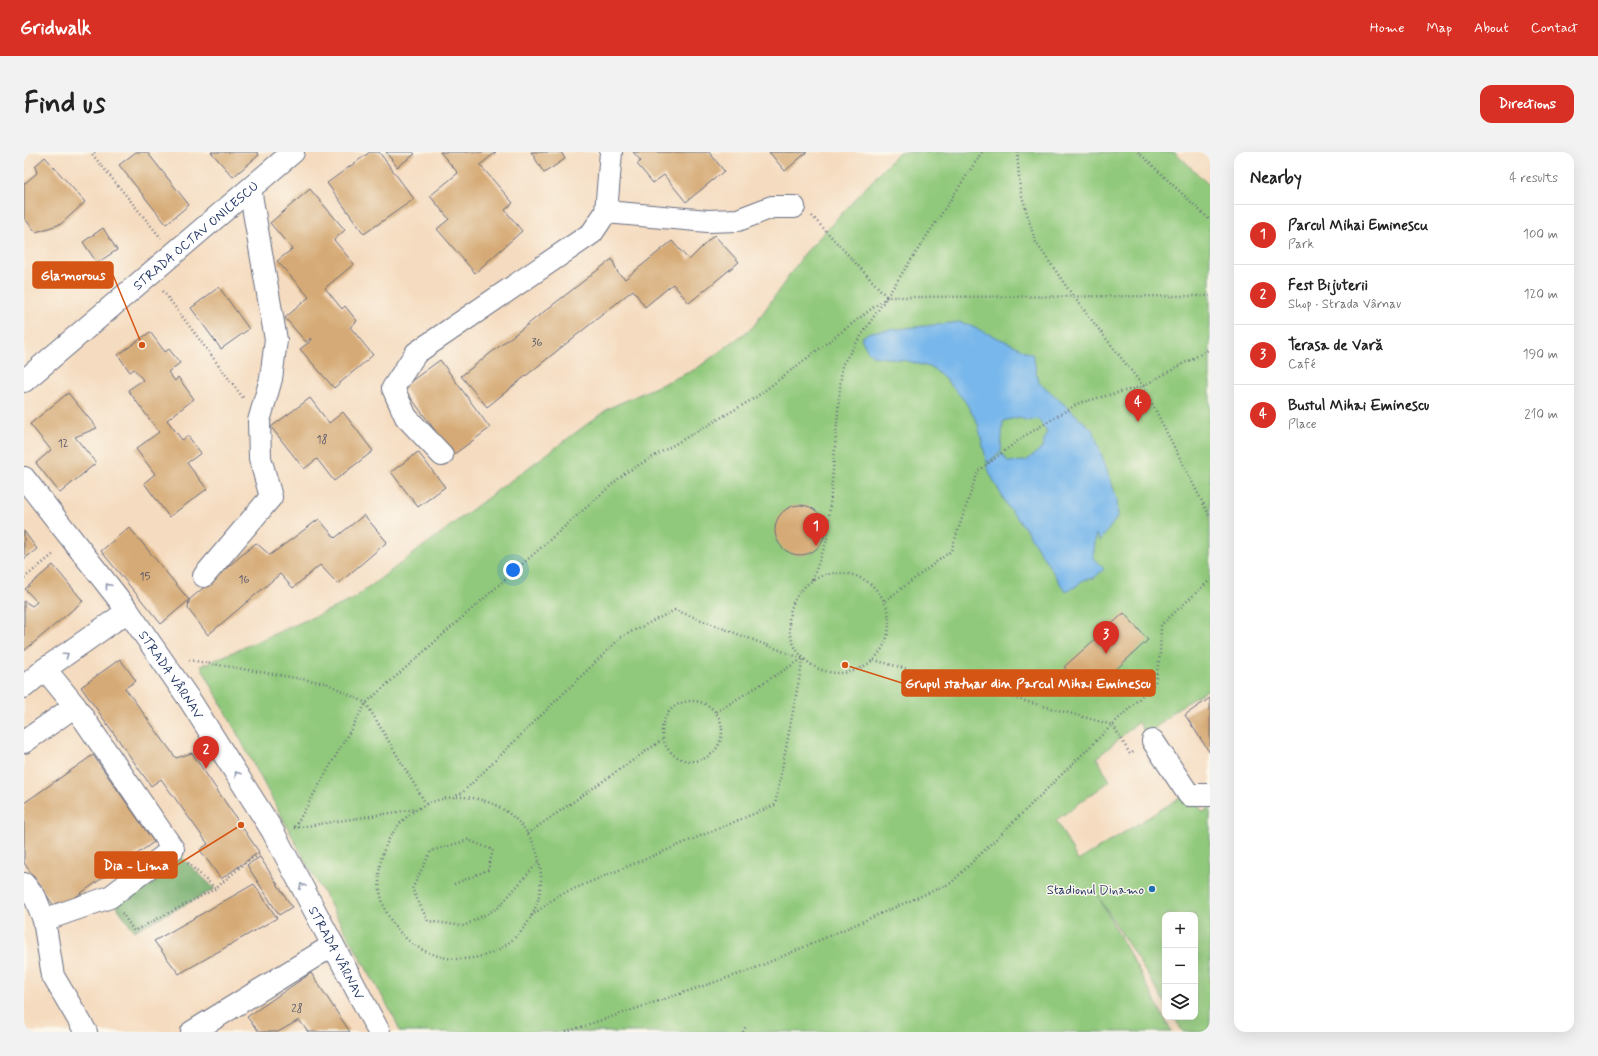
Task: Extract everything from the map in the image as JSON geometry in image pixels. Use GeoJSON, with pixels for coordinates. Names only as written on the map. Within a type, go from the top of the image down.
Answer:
{"type":"FeatureCollection","features":[{"type":"Feature","properties":{"kind":"street","name":"STRADA OCTAV ONICESCU"},"geometry":{"type":"LineString","coordinates":[[24,381],[293,152]]}},
{"type":"Feature","properties":{"kind":"street"},"geometry":{"type":"LineString","coordinates":[[442,455],[406,417],[393,388],[416,353],[592,232],[606,212],[611,152]]}},
{"type":"Feature","properties":{"kind":"street"},"geometry":{"type":"LineString","coordinates":[[204,576],[271,497],[260,458],[259,420],[271,379],[276,340],[250,189]]}},
{"type":"Feature","properties":{"kind":"street"},"geometry":{"type":"LineString","coordinates":[[606,212],[708,221],[738,220],[772,207],[794,207]]}},
{"type":"Feature","properties":{"kind":"street","name":"STRADA VÂRNAV"},"geometry":{"type":"LineString","coordinates":[[24,478],[128,612],[191,702],[276,838],[379,1032]]}},
{"type":"Feature","properties":{"kind":"street"},"geometry":{"type":"LineString","coordinates":[[24,687],[45,669],[128,612]]}},
{"type":"Feature","properties":{"kind":"street"},"geometry":{"type":"LineString","coordinates":[[44,920],[110,897],[173,849],[74,706],[45,669]]}},
{"type":"Feature","properties":{"kind":"street"},"geometry":{"type":"LineString","coordinates":[[24,742],[74,706]]}},
{"type":"Feature","properties":{"kind":"street"},"geometry":{"type":"LineString","coordinates":[[1153,742],[1189,795],[1210,795]]}},
{"type":"Feature","properties":{"kind":"street"},"geometry":{"type":"LineString","coordinates":[[24,884],[35,897],[44,920],[53,976],[86,1032]]}},
{"type":"Feature","properties":{"kind":"street"},"geometry":{"type":"LineString","coordinates":[[192,1032],[333,945]]}},
{"type":"Feature","properties":{"kind":"path"},"geometry":{"type":"LineString","coordinates":[[95,152],[92,154],[174,254]]}},
{"type":"Feature","properties":{"kind":"path"},"geometry":{"type":"LineString","coordinates":[[812,580],[827,540],[842,365],[982,152]]}},
{"type":"Feature","properties":{"kind":"path"},"geometry":{"type":"LineString","coordinates":[[1017,152],[1020,189],[1035,241],[1073,296],[1143,386],[1210,516]]}},
{"type":"Feature","properties":{"kind":"path"},"geometry":{"type":"LineString","coordinates":[[1138,152],[1210,220]]}},
{"type":"Feature","properties":{"kind":"path"},"geometry":{"type":"LineString","coordinates":[[794,207],[809,212],[887,296]]}},
{"type":"Feature","properties":{"kind":"path"},"geometry":{"type":"LineString","coordinates":[[150,275],[259,420]]}},
{"type":"Feature","properties":{"kind":"path"},"geometry":{"type":"LineString","coordinates":[[295,828],[366,703],[625,472],[755,398],[887,296],[1210,296]]}},
{"type":"Feature","properties":{"kind":"path"},"geometry":{"type":"LineString","coordinates":[[885,601],[951,551],[978,471],[1023,437],[1079,403],[1143,386],[1210,349]]}},
{"type":"Feature","properties":{"kind":"path"},"geometry":{"type":"LineString","coordinates":[[24,578],[72,539]]}},
{"type":"Feature","properties":{"kind":"path"},"geometry":{"type":"LineString","coordinates":[[812,580],[801,590],[792,602],[788,617],[791,640],[794,647],[803,659],[775,805],[559,895],[531,917],[514,938],[492,952],[466,959],[439,956],[414,945],[395,927],[382,903],[378,877],[383,850],[396,827],[416,809],[426,804],[462,793],[621,637],[675,610],[803,659],[816,668],[830,673],[846,673],[861,669],[874,660],[884,647],[889,632],[889,616],[885,601],[875,587],[861,578],[845,573],[828,574],[812,580]]}},
{"type":"Feature","properties":{"kind":"path"},"geometry":{"type":"LineString","coordinates":[[566,1032],[751,970],[951,883],[1155,683],[1160,655],[1161,625],[1210,580]]}},
{"type":"Feature","properties":{"kind":"path"},"geometry":{"type":"LineString","coordinates":[[186,659],[326,683],[366,703],[426,804]]}},
{"type":"Feature","properties":{"kind":"path"},"geometry":{"type":"LineString","coordinates":[[716,712],[803,659]]}},
{"type":"Feature","properties":{"kind":"path"},"geometry":{"type":"LineString","coordinates":[[874,660],[1113,725],[1130,754],[1153,742]]}},
{"type":"Feature","properties":{"kind":"path"},"geometry":{"type":"LineString","coordinates":[[687,701],[698,701],[708,705],[716,712],[722,725],[721,740],[717,748],[710,755],[702,760],[692,762],[673,756],[666,749],[662,740],[661,730],[663,719],[669,710],[677,704],[687,701]]}},
{"type":"Feature","properties":{"kind":"path"},"geometry":{"type":"LineString","coordinates":[[527,834],[662,740]]}},
{"type":"Feature","properties":{"kind":"path"},"geometry":{"type":"LineString","coordinates":[[453,797],[475,798],[495,805],[513,817],[527,834],[539,861],[541,880],[538,899],[531,917]]}},
{"type":"Feature","properties":{"kind":"path"},"geometry":{"type":"LineString","coordinates":[[110,897],[134,931],[215,889],[276,838],[295,828],[416,809]]}},
{"type":"Feature","properties":{"kind":"path"},"geometry":{"type":"LineString","coordinates":[[454,884],[488,870],[493,850],[468,840],[431,851],[412,889],[428,921],[464,926],[499,907],[539,861]]}},
{"type":"Feature","properties":{"kind":"path"},"geometry":{"type":"LineString","coordinates":[[173,849],[215,889]]}},
{"type":"Feature","properties":{"kind":"path"},"geometry":{"type":"LineString","coordinates":[[743,1032],[746,1026]]}},
{"type":"Feature","properties":{"kind":"green space"},"geometry":{"type":"Polygon","coordinates":[[[899,152],[1175,152],[1210,186],[1210,688],[1178,708],[1147,735],[1138,722],[1097,758],[1110,781],[1056,820],[1078,861],[1189,792],[1203,812],[1210,808],[1210,1032],[1183,1032],[1176,1020],[1198,1020],[1198,912],[1162,912],[1162,998],[1098,896],[1162,1014],[1162,1020],[1165,1020],[1172,1032],[400,1032],[395,1019],[306,862],[201,666],[352,600],[609,408],[696,369],[753,327],[805,253],[899,152]]]}},
{"type":"Feature","properties":{"kind":"green space"},"geometry":{"type":"Polygon","coordinates":[[[173,849],[215,889],[134,931],[110,897],[173,849]]]}},
{"type":"Feature","properties":{"kind":"water"},"geometry":{"type":"Polygon","coordinates":[[[961,322],[1012,344],[1033,355],[1038,381],[1093,430],[1117,499],[1118,516],[1100,541],[1096,534],[1093,558],[1104,569],[1094,578],[1083,580],[1074,588],[1065,591],[1025,528],[1008,507],[990,474],[987,465],[1002,453],[1008,462],[1026,461],[1042,448],[1047,431],[1038,419],[1027,421],[1019,417],[1003,421],[1001,451],[987,463],[978,424],[965,401],[949,383],[933,368],[908,361],[873,356],[867,350],[861,338],[870,332],[961,322]]]}},
{"type":"Feature","properties":{"kind":"building"},"geometry":{"type":"Polygon","coordinates":[[[136,152],[147,152],[189,205],[166,224],[119,165],[136,152]]]}},
{"type":"Feature","properties":{"kind":"building"},"geometry":{"type":"Polygon","coordinates":[[[211,152],[257,152],[259,155],[233,177],[211,152]]]}},
{"type":"Feature","properties":{"kind":"building"},"geometry":{"type":"Polygon","coordinates":[[[370,152],[379,152],[414,199],[364,234],[327,183],[370,152]]]}},
{"type":"Feature","properties":{"kind":"building"},"geometry":{"type":"Polygon","coordinates":[[[386,152],[413,152],[415,154],[397,167],[386,152]]]}},
{"type":"Feature","properties":{"kind":"building"},"geometry":{"type":"Polygon","coordinates":[[[440,152],[496,152],[480,165],[513,203],[505,210],[522,231],[475,273],[437,229],[449,219],[430,196],[458,173],[440,152]]]}},
{"type":"Feature","properties":{"kind":"building"},"geometry":{"type":"Polygon","coordinates":[[[531,152],[561,152],[565,159],[544,173],[531,152]]]}},
{"type":"Feature","properties":{"kind":"building"},"geometry":{"type":"Polygon","coordinates":[[[633,152],[709,152],[724,171],[686,202],[664,175],[653,183],[637,164],[641,161],[633,152]]]}},
{"type":"Feature","properties":{"kind":"building"},"geometry":{"type":"Polygon","coordinates":[[[769,152],[807,152],[785,171],[769,152]]]}},
{"type":"Feature","properties":{"kind":"building"},"geometry":{"type":"Polygon","coordinates":[[[45,157],[85,202],[61,224],[36,232],[24,218],[24,184],[37,173],[35,166],[45,157]]]}},
{"type":"Feature","properties":{"kind":"building"},"geometry":{"type":"Polygon","coordinates":[[[310,189],[345,230],[334,240],[354,264],[325,288],[342,309],[345,306],[357,321],[350,327],[373,355],[334,388],[300,349],[312,340],[311,338],[306,342],[285,318],[309,297],[277,261],[292,249],[270,223],[310,189]]]}},
{"type":"Feature","properties":{"kind":"building"},"geometry":{"type":"Polygon","coordinates":[[[103,228],[117,250],[97,263],[83,242],[103,228]]]}},
{"type":"Feature","properties":{"kind":"building"},"geometry":{"type":"Polygon","coordinates":[[[714,235],[739,262],[689,303],[673,284],[645,307],[633,290],[487,407],[461,376],[612,259],[618,273],[625,279],[672,241],[689,260],[714,235]]]}},
{"type":"Feature","properties":{"kind":"building"},"geometry":{"type":"Polygon","coordinates":[[[219,287],[249,329],[221,349],[191,308],[219,287]]]}},
{"type":"Feature","properties":{"kind":"building"},"geometry":{"type":"Polygon","coordinates":[[[150,332],[165,352],[169,349],[180,363],[168,372],[175,381],[178,377],[194,399],[167,420],[182,440],[188,436],[201,453],[187,463],[207,489],[169,517],[144,483],[155,474],[136,449],[159,432],[128,390],[143,380],[134,369],[130,372],[118,355],[150,332]]]}},
{"type":"Feature","properties":{"kind":"building"},"geometry":{"type":"Polygon","coordinates":[[[440,360],[490,428],[453,455],[403,387],[440,360]]]}},
{"type":"Feature","properties":{"kind":"building"},"geometry":{"type":"Polygon","coordinates":[[[68,393],[97,428],[75,437],[96,463],[60,493],[36,463],[51,450],[30,424],[68,393]]]}},
{"type":"Feature","properties":{"kind":"building"},"geometry":{"type":"Polygon","coordinates":[[[310,398],[329,423],[343,412],[373,451],[334,481],[317,459],[304,469],[271,427],[310,398]]]}},
{"type":"Feature","properties":{"kind":"building"},"geometry":{"type":"Polygon","coordinates":[[[418,452],[445,487],[418,507],[391,472],[418,452]]]}},
{"type":"Feature","properties":{"kind":"building"},"geometry":{"type":"Polygon","coordinates":[[[795,505],[805,505],[818,512],[825,525],[825,535],[818,548],[805,555],[795,555],[786,551],[779,544],[775,535],[775,525],[779,516],[786,509],[795,505]]]}},
{"type":"Feature","properties":{"kind":"building"},"geometry":{"type":"Polygon","coordinates":[[[364,515],[387,542],[338,584],[320,565],[293,588],[280,574],[208,635],[188,609],[189,600],[256,543],[270,555],[319,519],[335,538],[364,515]]]}},
{"type":"Feature","properties":{"kind":"building"},"geometry":{"type":"Polygon","coordinates":[[[129,527],[189,600],[161,624],[101,551],[129,527]]]}},
{"type":"Feature","properties":{"kind":"building"},"geometry":{"type":"Polygon","coordinates":[[[24,531],[37,549],[24,559],[24,531]]]}},
{"type":"Feature","properties":{"kind":"building"},"geometry":{"type":"Polygon","coordinates":[[[53,565],[83,601],[24,651],[24,601],[32,606],[37,602],[25,589],[53,565]]]}},
{"type":"Feature","properties":{"kind":"building"},"geometry":{"type":"Polygon","coordinates":[[[1124,613],[1148,640],[1089,694],[1064,667],[1124,613]]]}},
{"type":"Feature","properties":{"kind":"building"},"geometry":{"type":"Polygon","coordinates":[[[120,659],[136,681],[125,688],[176,758],[192,753],[259,852],[221,879],[200,850],[208,844],[161,779],[151,786],[81,687],[120,659]]]}},
{"type":"Feature","properties":{"kind":"building"},"geometry":{"type":"Polygon","coordinates":[[[1210,698],[1210,753],[1185,715],[1210,698]]]}},
{"type":"Feature","properties":{"kind":"building"},"geometry":{"type":"Polygon","coordinates":[[[93,755],[154,842],[57,910],[24,863],[24,803],[93,755]]]}},
{"type":"Feature","properties":{"kind":"building"},"geometry":{"type":"Polygon","coordinates":[[[260,857],[292,907],[279,915],[247,865],[260,857]]]}},
{"type":"Feature","properties":{"kind":"building"},"geometry":{"type":"Polygon","coordinates":[[[254,884],[277,918],[179,974],[154,941],[254,884]]]}},
{"type":"Feature","properties":{"kind":"building"},"geometry":{"type":"Polygon","coordinates":[[[311,973],[350,1032],[308,1032],[299,1020],[278,1032],[259,1032],[247,1017],[311,973]]]}},
{"type":"Feature","properties":{"kind":"place","name":"Glamorous"},"geometry":{"type":"Point","coordinates":[142,345]}},
{"type":"Feature","properties":{"kind":"place","name":"Bustul Mihai Eminescu"},"geometry":{"type":"Point","coordinates":[1138,422]}},
{"type":"Feature","properties":{"kind":"place","name":"Parcul Mihai Eminescu"},"geometry":{"type":"Point","coordinates":[816,546]}},
{"type":"Feature","properties":{"kind":"place","name":"Terasa de Vară"},"geometry":{"type":"Point","coordinates":[1106,654]}},
{"type":"Feature","properties":{"kind":"place","name":"Grupul statuar din Parcul Mihai Eminescu"},"geometry":{"type":"Point","coordinates":[845,665]}},
{"type":"Feature","properties":{"kind":"place","name":"Fest Bijuterii"},"geometry":{"type":"Point","coordinates":[206,769]}},
{"type":"Feature","properties":{"kind":"place","name":"Dia - Lima"},"geometry":{"type":"Point","coordinates":[241,825]}},
{"type":"Feature","properties":{"kind":"place","name":"Stadionul Dinamo"},"geometry":{"type":"Point","coordinates":[1152,889]}}]}
